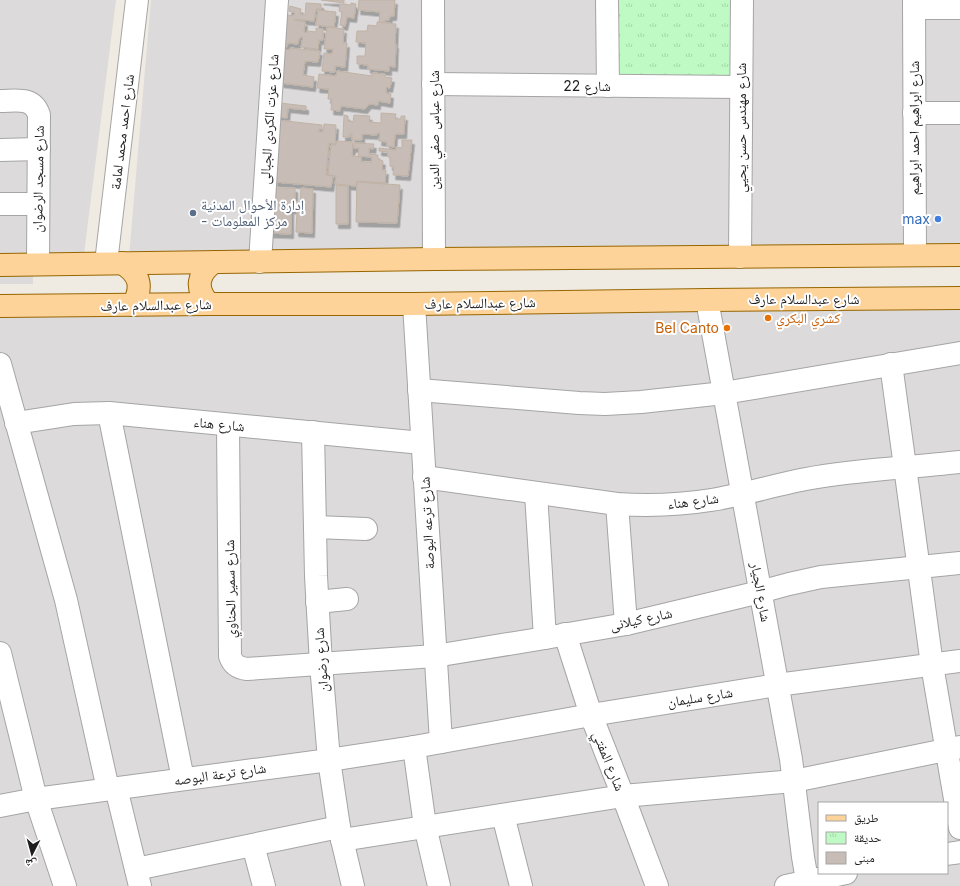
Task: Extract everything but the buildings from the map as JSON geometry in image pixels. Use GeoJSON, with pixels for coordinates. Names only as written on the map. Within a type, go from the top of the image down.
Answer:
{"type":"FeatureCollection","features":[{"type":"Feature","properties":{"kind":"main road"},"geometry":{"type":"LineString","coordinates":[[0,265],[434,259],[960,255]]}},
{"type":"Feature","properties":{"kind":"main road"},"geometry":{"type":"LineString","coordinates":[[209,304],[203,298],[200,290],[200,282],[202,274],[207,267],[214,262]]}},
{"type":"Feature","properties":{"kind":"main road"},"geometry":{"type":"LineString","coordinates":[[114,263],[129,268],[135,274],[138,281],[139,290],[133,305]]}},
{"type":"Feature","properties":{"kind":"main road","name":"شارع عبدالسلام عارف"},"geometry":{"type":"LineString","coordinates":[[0,306],[414,304],[960,298]]}},
{"type":"Feature","properties":{"kind":"street","name":"شارع احمد محمد لمامة"},"geometry":{"type":"LineString","coordinates":[[114,263],[137,0]]}},
{"type":"Feature","properties":{"kind":"street","name":"شارع عزت الكردى الجبالى"},"geometry":{"type":"LineString","coordinates":[[260,262],[277,0]]}},
{"type":"Feature","properties":{"kind":"street","name":"شارع عباس صفي الدين"},"geometry":{"type":"LineString","coordinates":[[433,0],[434,259]]}},
{"type":"Feature","properties":{"kind":"street"},"geometry":{"type":"LineString","coordinates":[[607,0],[608,86]]}},
{"type":"Feature","properties":{"kind":"street","name":"شارع مهندس حسن يحيي"},"geometry":{"type":"LineString","coordinates":[[740,257],[742,0]]}},
{"type":"Feature","properties":{"kind":"street"},"geometry":{"type":"LineString","coordinates":[[914,4],[960,8]]}},
{"type":"Feature","properties":{"kind":"street","name":"شارع ابراهيم احمد ابراهيم"},"geometry":{"type":"LineString","coordinates":[[914,4],[915,255]]}},
{"type":"Feature","properties":{"kind":"street","name":"شارع 22"},"geometry":{"type":"LineString","coordinates":[[433,84],[741,87]]}},
{"type":"Feature","properties":{"kind":"street","name":"شارع مسجد الرضوان"},"geometry":{"type":"LineString","coordinates":[[0,101],[30,102],[37,110],[39,115],[38,264]]}},
{"type":"Feature","properties":{"kind":"street"},"geometry":{"type":"LineString","coordinates":[[914,113],[960,113]]}},
{"type":"Feature","properties":{"kind":"street"},"geometry":{"type":"LineString","coordinates":[[0,150],[39,149]]}},
{"type":"Feature","properties":{"kind":"street"},"geometry":{"type":"LineString","coordinates":[[0,204],[38,204]]}},
{"type":"Feature","properties":{"kind":"street","name":"شارع الجيار"},"geometry":{"type":"LineString","coordinates":[[707,300],[791,759],[803,857],[808,883]]}},
{"type":"Feature","properties":{"kind":"street","name":"شارع ترعه البوصة"},"geometry":{"type":"LineString","coordinates":[[414,304],[441,742]]}},
{"type":"Feature","properties":{"kind":"street"},"geometry":{"type":"LineString","coordinates":[[419,390],[579,403],[605,404],[641,402],[724,393],[960,352]]}},
{"type":"Feature","properties":{"kind":"street"},"geometry":{"type":"LineString","coordinates":[[0,364],[66,600],[112,789],[138,878],[253,845],[340,833],[425,826],[623,796],[794,781],[953,749]]}},
{"type":"Feature","properties":{"kind":"street"},"geometry":{"type":"LineString","coordinates":[[891,364],[932,665],[953,749],[960,828]]}},
{"type":"Feature","properties":{"kind":"street"},"geometry":{"type":"LineString","coordinates":[[109,413],[183,779]]}},
{"type":"Feature","properties":{"kind":"street","name":"شارع هناء"},"geometry":{"type":"LineString","coordinates":[[16,423],[74,414],[109,413],[422,442]]}},
{"type":"Feature","properties":{"kind":"street","name":"شارع سمير الحناوي"},"geometry":{"type":"LineString","coordinates":[[228,425],[230,656],[232,662],[241,669],[320,664]]}},
{"type":"Feature","properties":{"kind":"street","name":"شارع رضوان"},"geometry":{"type":"LineString","coordinates":[[313,432],[316,602],[320,664],[329,760],[340,833],[353,886]]}},
{"type":"Feature","properties":{"kind":"street","name":"شارع هناء"},"geometry":{"type":"LineString","coordinates":[[424,477],[617,504],[646,506],[712,500],[804,479],[838,473],[960,462]]}},
{"type":"Feature","properties":{"kind":"street","name":"شارع المفتي"},"geometry":{"type":"LineString","coordinates":[[536,493],[555,636],[590,715],[657,886]]}},
{"type":"Feature","properties":{"kind":"street"},"geometry":{"type":"LineString","coordinates":[[617,504],[626,624]]}},
{"type":"Feature","properties":{"kind":"street"},"geometry":{"type":"LineString","coordinates":[[315,528],[366,529]]}},
{"type":"Feature","properties":{"kind":"street","name":"شارع كيلانى"},"geometry":{"type":"LineString","coordinates":[[320,664],[435,656],[626,624],[821,577],[918,566],[960,563]]}},
{"type":"Feature","properties":{"kind":"street"},"geometry":{"type":"LineString","coordinates":[[316,602],[347,599]]}},
{"type":"Feature","properties":{"kind":"street"},"geometry":{"type":"LineString","coordinates":[[0,653],[36,799],[65,886]]}},
{"type":"Feature","properties":{"kind":"street","name":"شارع سليمان"},"geometry":{"type":"LineString","coordinates":[[441,742],[590,715],[778,685],[960,661]]}},
{"type":"Feature","properties":{"kind":"street","name":"شارع ترعة البوصه"},"geometry":{"type":"LineString","coordinates":[[0,806],[36,799],[329,760],[441,742]]}},
{"type":"Feature","properties":{"kind":"street"},"geometry":{"type":"LineString","coordinates":[[414,747],[425,826],[439,886]]}},
{"type":"Feature","properties":{"kind":"street"},"geometry":{"type":"LineString","coordinates":[[503,815],[521,886]]}},
{"type":"Feature","properties":{"kind":"street"},"geometry":{"type":"LineString","coordinates":[[253,845],[264,886]]}},
{"type":"Feature","properties":{"kind":"street"},"geometry":{"type":"LineString","coordinates":[[948,854],[960,852]]}},
{"type":"Feature","properties":{"kind":"street"},"geometry":{"type":"LineString","coordinates":[[786,886],[808,883],[842,874]]}},
{"type":"Feature","properties":{"kind":"shaded area"},"geometry":{"type":"Polygon","coordinates":[[[0,0],[116,0],[84,254],[46,255],[39,114],[0,99],[0,0]]]}},
{"type":"Feature","properties":{"kind":"shaded area"},"geometry":{"type":"Polygon","coordinates":[[[151,0],[606,0],[740,88],[739,255],[129,257],[151,0]]]}},
{"type":"Feature","properties":{"kind":"shaded area"},"geometry":{"type":"Polygon","coordinates":[[[744,0],[960,0],[960,252],[742,255],[744,0]]]}},
{"type":"Feature","properties":{"kind":"shaded area"},"geometry":{"type":"Polygon","coordinates":[[[0,105],[32,105],[33,284],[0,284],[0,105]]]}},
{"type":"Feature","properties":{"kind":"shaded area"},"geometry":{"type":"Polygon","coordinates":[[[960,300],[960,886],[814,886],[777,686],[813,886],[0,886],[0,369],[109,789],[0,363],[0,308],[960,300]]]}},
{"type":"Feature","properties":{"kind":"green space"},"geometry":{"type":"Polygon","coordinates":[[[609,0],[740,0],[740,86],[610,84],[609,0]]]}},
{"type":"Feature","properties":{"kind":"place","name":"إدارة الأحوال المدنية - مركز المعلومات"},"geometry":{"type":"Point","coordinates":[193,213]}},
{"type":"Feature","properties":{"kind":"place","name":"max"},"geometry":{"type":"Point","coordinates":[938,219]}},
{"type":"Feature","properties":{"kind":"place","name":"كشري البكري"},"geometry":{"type":"Point","coordinates":[768,318]}},
{"type":"Feature","properties":{"kind":"place","name":"Bel Canto"},"geometry":{"type":"Point","coordinates":[727,328]}}]}
